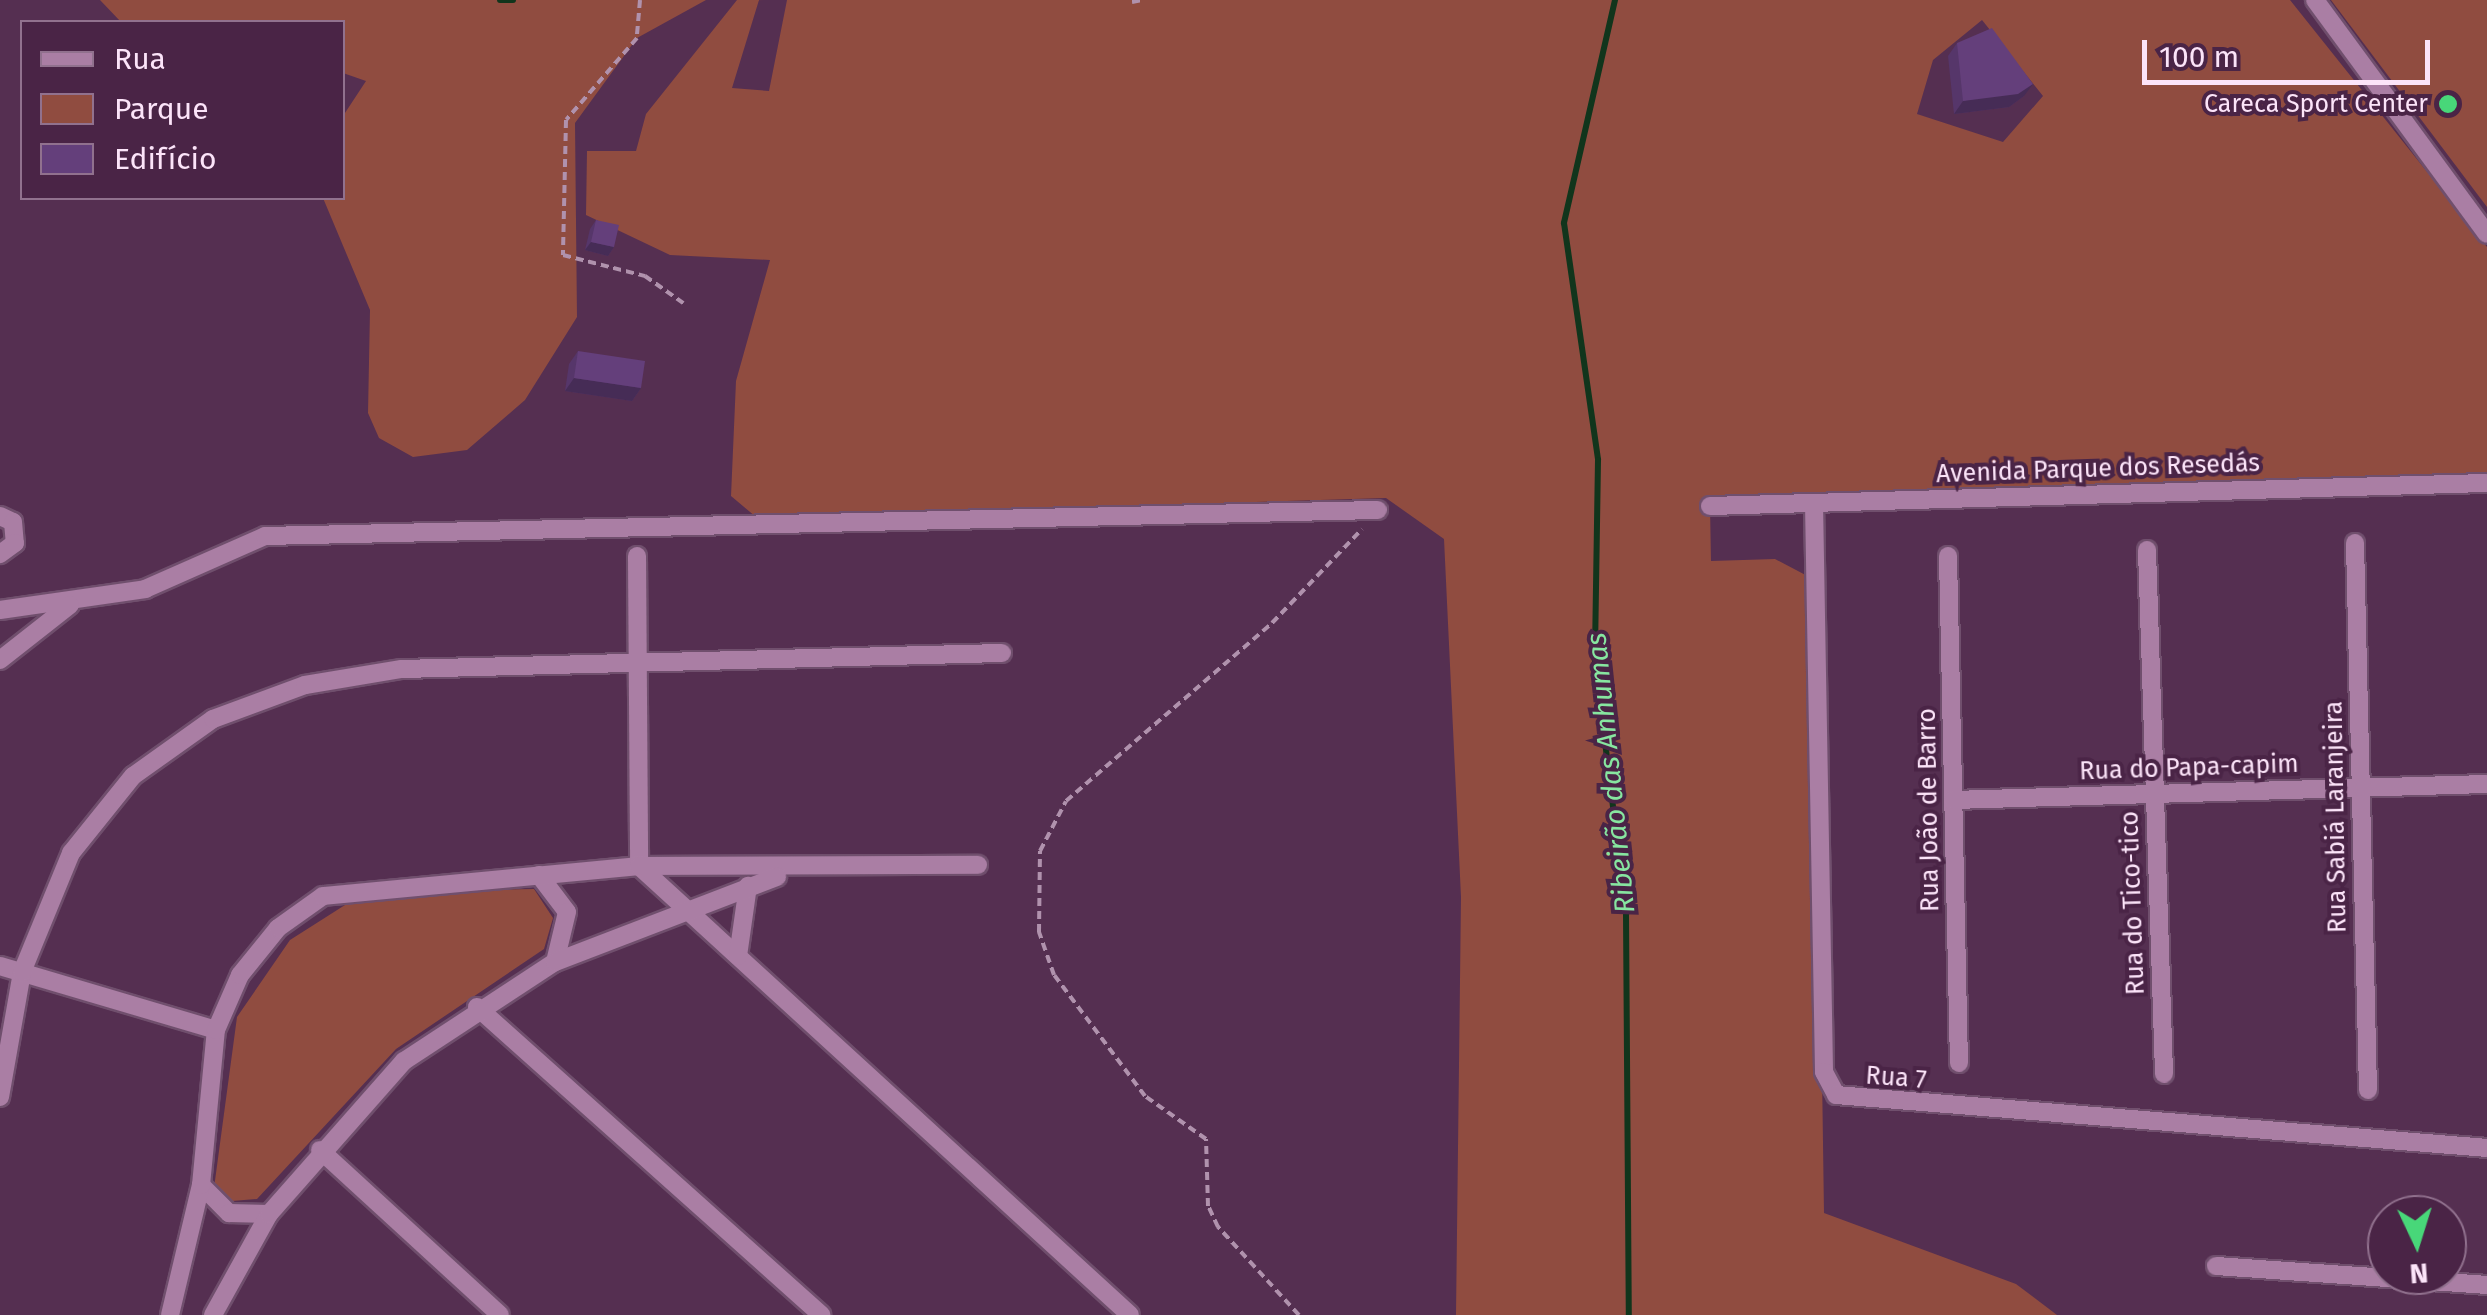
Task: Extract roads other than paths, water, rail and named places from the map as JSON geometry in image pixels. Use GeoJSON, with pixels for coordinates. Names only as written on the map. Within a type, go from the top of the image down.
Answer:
{"type":"FeatureCollection","features":[{"type":"Feature","properties":{"kind":"street"},"geometry":{"type":"LineString","coordinates":[[2314,0],[2487,234]]}},
{"type":"Feature","properties":{"kind":"street","name":"Avenida Parque dos Resedás"},"geometry":{"type":"LineString","coordinates":[[1710,506],[2487,483]]}},
{"type":"Feature","properties":{"kind":"street","name":"Rua 7"},"geometry":{"type":"LineString","coordinates":[[1814,503],[1824,1072],[1836,1095],[2487,1148]]}},
{"type":"Feature","properties":{"kind":"street"},"geometry":{"type":"LineString","coordinates":[[0,610],[145,589],[266,536],[1378,510]]}},
{"type":"Feature","properties":{"kind":"street"},"geometry":{"type":"LineString","coordinates":[[0,516],[13,522],[14,543],[0,554]]}},
{"type":"Feature","properties":{"kind":"street","name":"Rua Sabiá Laranjeira"},"geometry":{"type":"LineString","coordinates":[[2355,543],[2368,1090]]}},
{"type":"Feature","properties":{"kind":"street","name":"Rua do Tico-tico"},"geometry":{"type":"LineString","coordinates":[[2147,550],[2164,1074]]}},
{"type":"Feature","properties":{"kind":"street"},"geometry":{"type":"LineString","coordinates":[[637,556],[640,866],[1130,1315]]}},
{"type":"Feature","properties":{"kind":"street","name":"Rua João de Barro"},"geometry":{"type":"LineString","coordinates":[[1948,556],[1960,1063]]}},
{"type":"Feature","properties":{"kind":"street"},"geometry":{"type":"LineString","coordinates":[[0,660],[76,600]]}},
{"type":"Feature","properties":{"kind":"street"},"geometry":{"type":"LineString","coordinates":[[0,1097],[22,972],[72,853],[132,776],[213,719],[306,685],[402,669],[1002,652]]}},
{"type":"Feature","properties":{"kind":"street","name":"Rua do Papa-capim"},"geometry":{"type":"LineString","coordinates":[[1953,800],[2487,784]]}},
{"type":"Feature","properties":{"kind":"street"},"geometry":{"type":"LineString","coordinates":[[170,1315],[201,1185],[216,1030],[240,975],[278,928],[323,896],[640,866],[790,872],[978,865]]}},
{"type":"Feature","properties":{"kind":"street"},"geometry":{"type":"LineString","coordinates":[[212,1315],[268,1214],[320,1150],[404,1060],[476,1007],[555,962],[684,906],[790,872]]}},
{"type":"Feature","properties":{"kind":"street"},"geometry":{"type":"LineString","coordinates":[[539,875],[567,912],[555,962]]}},
{"type":"Feature","properties":{"kind":"street"},"geometry":{"type":"LineString","coordinates":[[738,956],[748,886]]}},
{"type":"Feature","properties":{"kind":"street"},"geometry":{"type":"LineString","coordinates":[[0,966],[216,1030]]}},
{"type":"Feature","properties":{"kind":"street"},"geometry":{"type":"LineString","coordinates":[[476,1007],[822,1315]]}},
{"type":"Feature","properties":{"kind":"street"},"geometry":{"type":"LineString","coordinates":[[320,1150],[500,1315]]}},
{"type":"Feature","properties":{"kind":"street"},"geometry":{"type":"LineString","coordinates":[[201,1185],[229,1213],[268,1214]]}},
{"type":"Feature","properties":{"kind":"street"},"geometry":{"type":"LineString","coordinates":[[2216,1266],[2487,1285]]}},
{"type":"Feature","properties":{"kind":"waterway"},"geometry":{"type":"LineString","coordinates":[[500,0],[513,0]]}},
{"type":"Feature","properties":{"kind":"waterway","name":"Ribeirão das Anhumas"},"geometry":{"type":"LineString","coordinates":[[1615,0],[1564,223],[1598,460],[1595,660],[1626,914],[1629,1315]]}},
{"type":"Feature","properties":{"kind":"place","name":"Careca Sport Center"},"geometry":{"type":"Point","coordinates":[2448,104]}}]}
